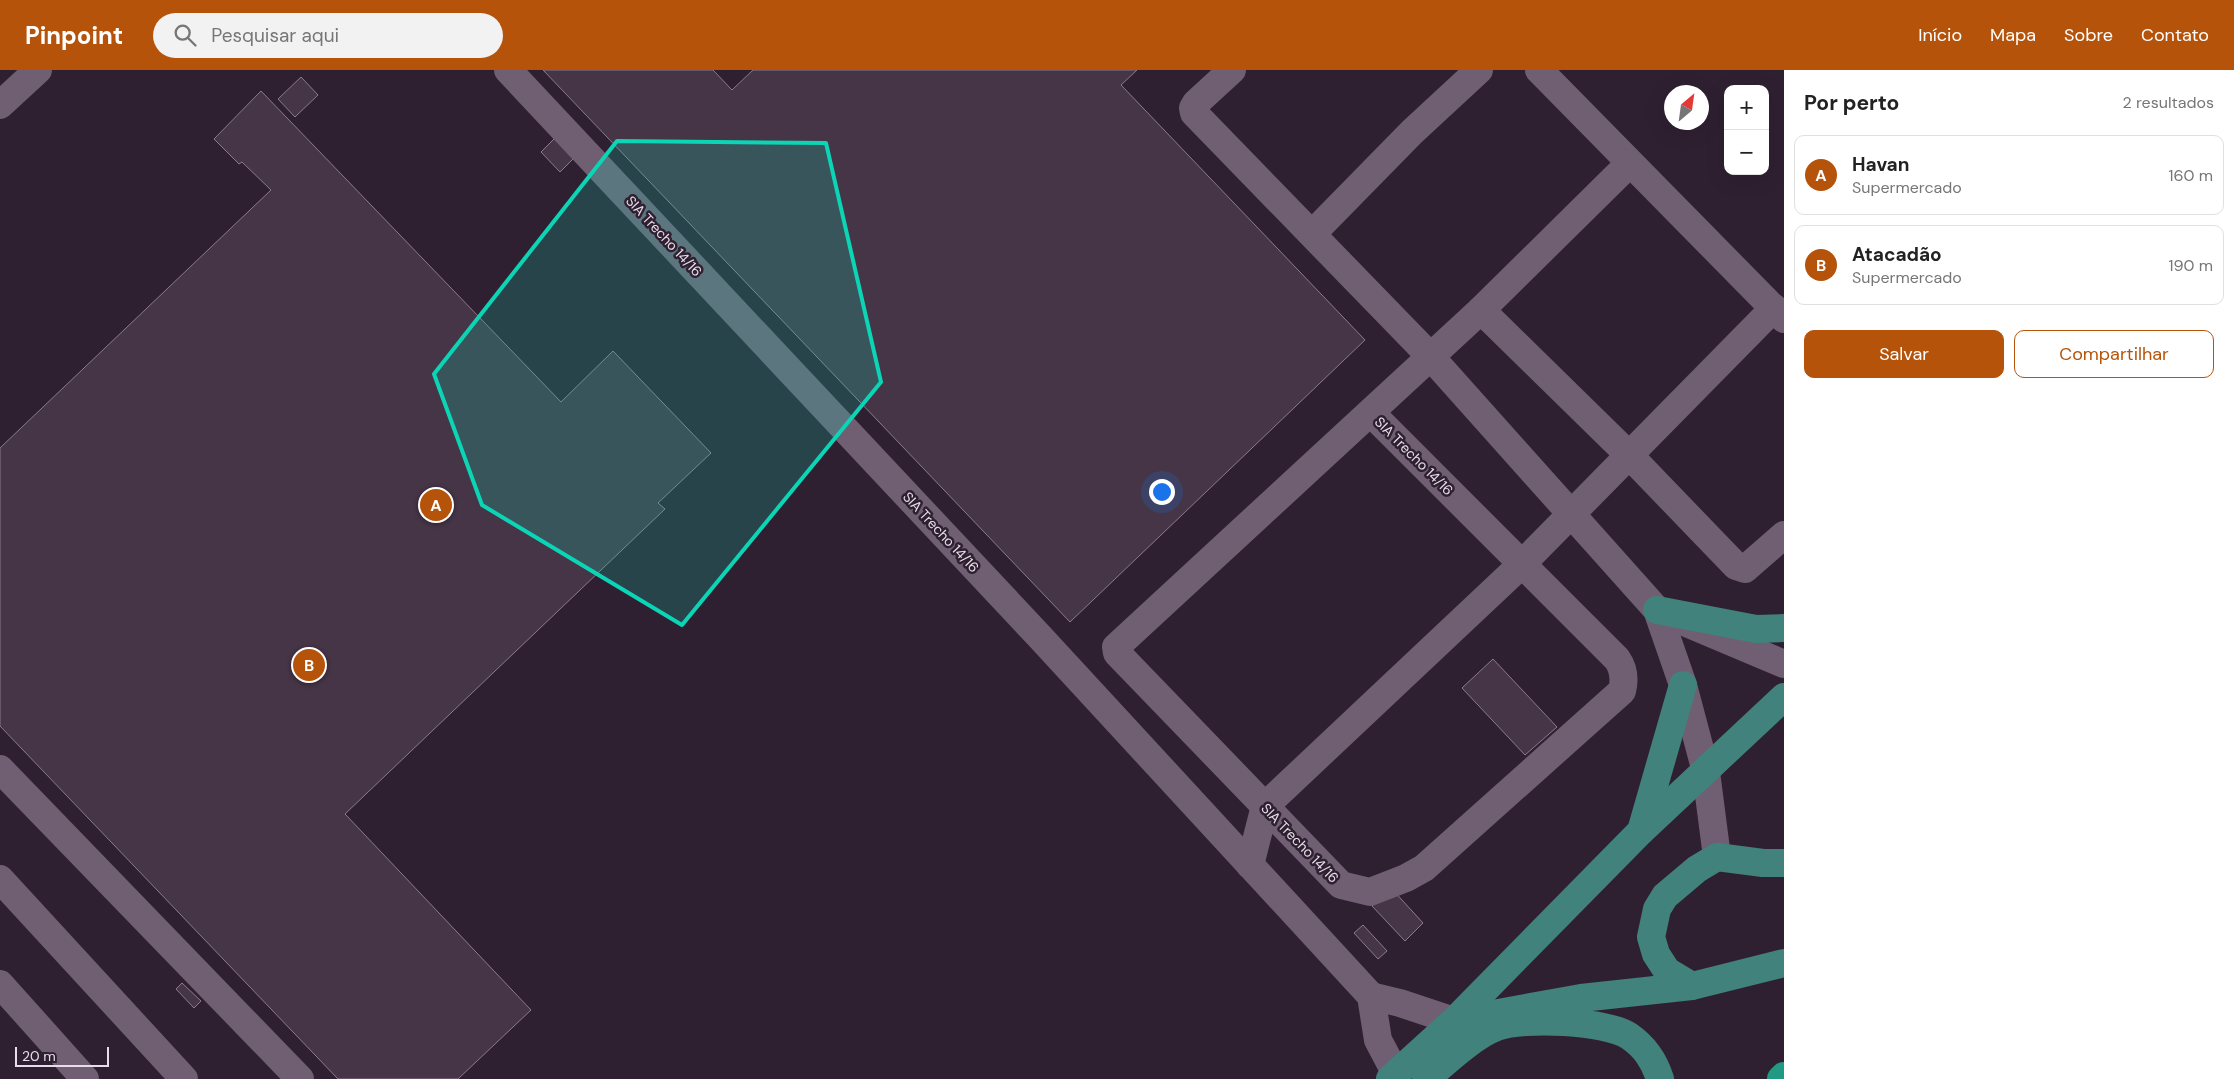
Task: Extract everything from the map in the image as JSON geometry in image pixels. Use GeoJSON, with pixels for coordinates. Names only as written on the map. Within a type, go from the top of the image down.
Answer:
{"type":"FeatureCollection","features":[{"type":"Feature","properties":{"kind":"highway"},"geometry":{"type":"LineString","coordinates":[[1781,1079],[1784,1076]]}},
{"type":"Feature","properties":{"kind":"main road"},"geometry":{"type":"LineString","coordinates":[[1657,610],[1756,629],[1784,628]]}},
{"type":"Feature","properties":{"kind":"main road"},"geometry":{"type":"LineString","coordinates":[[1641,831],[1683,685]]}},
{"type":"Feature","properties":{"kind":"main road"},"geometry":{"type":"LineString","coordinates":[[1393,1076],[1454,1021],[1641,831],[1706,772],[1784,696]]}},
{"type":"Feature","properties":{"kind":"main road"},"geometry":{"type":"LineString","coordinates":[[1692,986],[1668,971],[1656,954],[1651,937],[1657,909],[1665,896],[1698,869],[1717,857],[1763,863],[1784,863]]}},
{"type":"Feature","properties":{"kind":"main road"},"geometry":{"type":"LineString","coordinates":[[1454,1021],[1581,998],[1692,986],[1784,963]]}},
{"type":"Feature","properties":{"kind":"main road"},"geometry":{"type":"LineString","coordinates":[[1426,1079],[1461,1048],[1497,1027],[1522,1022],[1554,1020],[1606,1029],[1628,1035],[1646,1049],[1660,1079]]}},
{"type":"Feature","properties":{"kind":"lane","name":"SIA Trecho 14/16"},"geometry":{"type":"LineString","coordinates":[[508,70],[1370,996]]}},
{"type":"Feature","properties":{"kind":"lane"},"geometry":{"type":"LineString","coordinates":[[1232,70],[1196,103],[1193,108],[1194,113],[1430,356],[1657,610],[1683,685],[1706,772],[1717,857]]}},
{"type":"Feature","properties":{"kind":"lane"},"geometry":{"type":"LineString","coordinates":[[1312,234],[1406,139],[1479,70]]}},
{"type":"Feature","properties":{"kind":"lane"},"geometry":{"type":"LineString","coordinates":[[1250,865],[1265,806],[1522,564],[1630,456],[1779,313],[1539,70]]}},
{"type":"Feature","properties":{"kind":"lane"},"geometry":{"type":"LineString","coordinates":[[0,105],[29,73]]}},
{"type":"Feature","properties":{"kind":"lane","name":"SIA Trecho 14/16"},"geometry":{"type":"LineString","coordinates":[[1371,413],[1617,660],[1623,667],[1624,682],[1622,691],[1424,868],[1406,878],[1370,892],[1341,885],[1117,653],[1116,646],[1481,310],[1630,163]]}},
{"type":"Feature","properties":{"kind":"lane"},"geometry":{"type":"LineString","coordinates":[[1481,310],[1630,456],[1741,569],[1749,566],[1784,535]]}},
{"type":"Feature","properties":{"kind":"lane"},"geometry":{"type":"LineString","coordinates":[[1657,610],[1784,664]]}},
{"type":"Feature","properties":{"kind":"lane"},"geometry":{"type":"LineString","coordinates":[[0,769],[300,1079]]}},
{"type":"Feature","properties":{"kind":"lane"},"geometry":{"type":"LineString","coordinates":[[0,879],[184,1079]]}},
{"type":"Feature","properties":{"kind":"lane"},"geometry":{"type":"LineString","coordinates":[[0,984],[85,1079]]}},
{"type":"Feature","properties":{"kind":"lane"},"geometry":{"type":"LineString","coordinates":[[1393,1076],[1378,1040],[1370,996],[1400,1003],[1454,1021]]}},
{"type":"Feature","properties":{"kind":"highlighted area"},"geometry":{"type":"Polygon","coordinates":[[[617,141],[826,143],[881,382],[682,625],[482,505],[434,374],[617,141]]]}},
{"type":"Feature","properties":{"kind":"building"},"geometry":{"type":"Polygon","coordinates":[[[543,70],[713,70],[732,90],[753,70],[1137,70],[1121,85],[1365,340],[1070,622],[543,70]]]}},
{"type":"Feature","properties":{"kind":"building"},"geometry":{"type":"Polygon","coordinates":[[[301,77],[318,95],[295,117],[278,99],[301,77]]]}},
{"type":"Feature","properties":{"kind":"building"},"geometry":{"type":"Polygon","coordinates":[[[261,91],[561,402],[613,351],[711,453],[658,503],[665,509],[345,814],[531,1010],[458,1079],[338,1079],[0,726],[0,448],[271,190],[242,162],[239,164],[214,139],[261,91]]]}},
{"type":"Feature","properties":{"kind":"building"},"geometry":{"type":"Polygon","coordinates":[[[557,136],[576,156],[560,172],[541,152],[557,136]]]}},
{"type":"Feature","properties":{"kind":"building"},"geometry":{"type":"Polygon","coordinates":[[[1493,659],[1557,727],[1525,755],[1462,688],[1493,659]]]}},
{"type":"Feature","properties":{"kind":"building"},"geometry":{"type":"Polygon","coordinates":[[[1391,888],[1423,923],[1405,941],[1372,906],[1391,888]]]}},
{"type":"Feature","properties":{"kind":"building"},"geometry":{"type":"Polygon","coordinates":[[[1363,925],[1387,951],[1378,959],[1354,933],[1363,925]]]}},
{"type":"Feature","properties":{"kind":"building"},"geometry":{"type":"Polygon","coordinates":[[[182,983],[201,1001],[194,1008],[176,989],[182,983]]]}},
{"type":"Feature","properties":{"kind":"place","name":"Havan"},"geometry":{"type":"Point","coordinates":[436,505]}},
{"type":"Feature","properties":{"kind":"place","name":"Atacadão"},"geometry":{"type":"Point","coordinates":[309,665]}}]}
